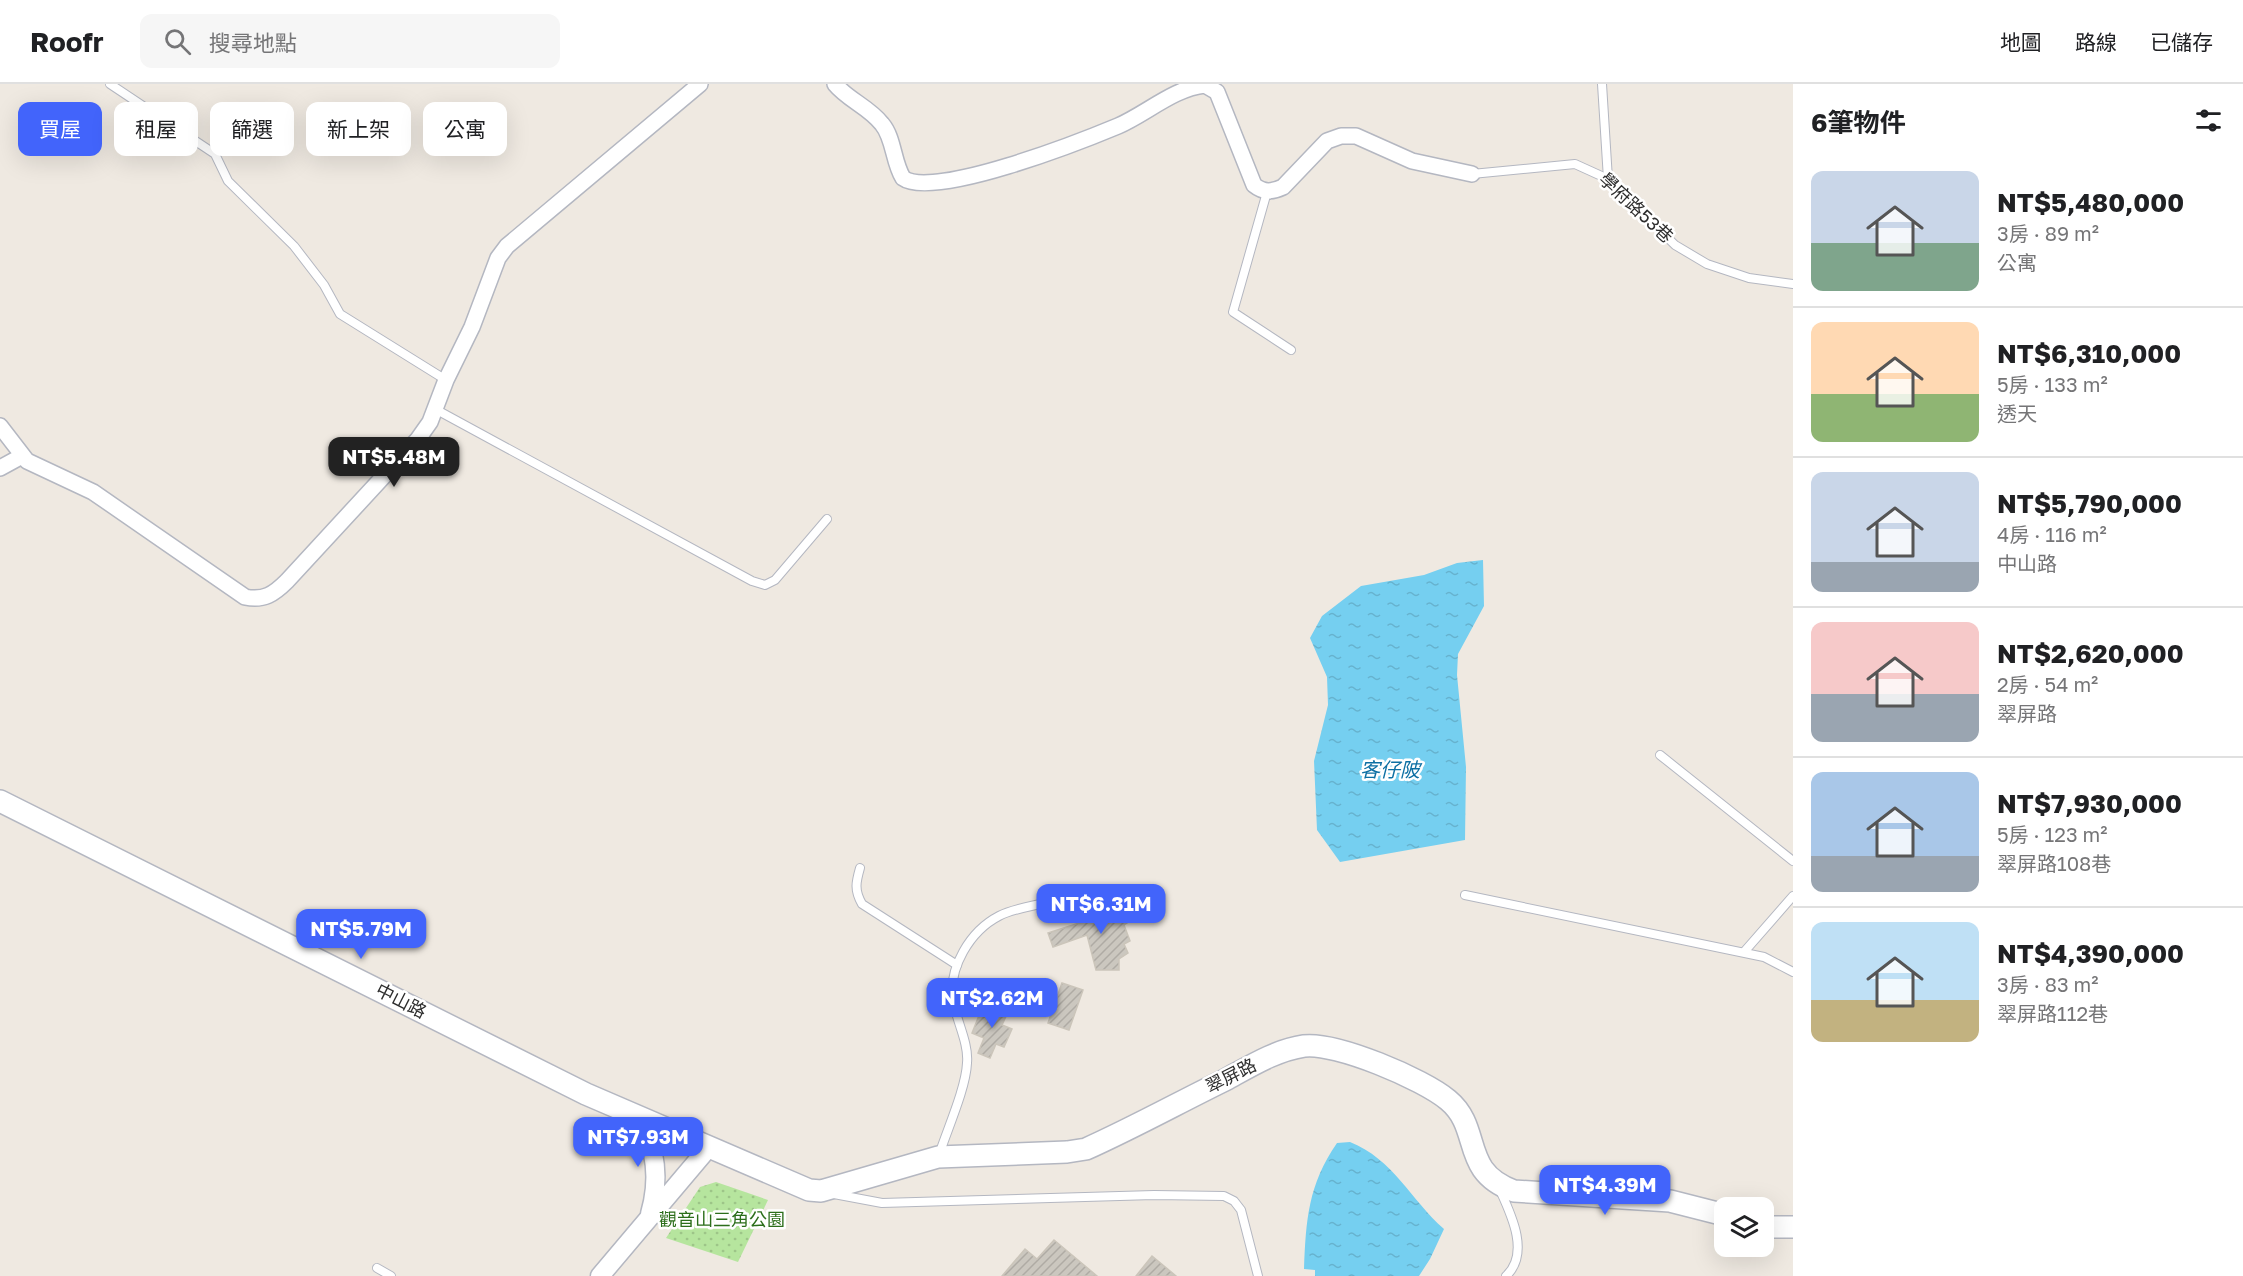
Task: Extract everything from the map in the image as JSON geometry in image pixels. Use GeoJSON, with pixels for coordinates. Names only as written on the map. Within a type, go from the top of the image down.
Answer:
{"type":"FeatureCollection","features":[{"type":"Feature","properties":{"kind":"main road","name":"中山路"},"geometry":{"type":"LineString","coordinates":[[0,801],[576,1089],[709,1147]]}},
{"type":"Feature","properties":{"kind":"main road","name":"翠屏路"},"geometry":{"type":"LineString","coordinates":[[820,1191],[939,1157],[1067,1152],[1086,1149],[1266,1059],[1306,1046],[1342,1053],[1400,1072],[1450,1101],[1465,1121],[1476,1160],[1498,1185]]}},
{"type":"Feature","properties":{"kind":"main road"},"geometry":{"type":"LineString","coordinates":[[709,1147],[809,1190],[820,1191]]}},
{"type":"Feature","properties":{"kind":"main road"},"geometry":{"type":"LineString","coordinates":[[1498,1185],[1514,1191],[1670,1201],[1714,1212]]}},
{"type":"Feature","properties":{"kind":"main road"},"geometry":{"type":"LineString","coordinates":[[1774,1227],[1793,1227]]}},
{"type":"Feature","properties":{"kind":"street"},"geometry":{"type":"LineString","coordinates":[[0,426],[6,430],[21,456],[35,467],[69,479],[93,492],[245,597],[254,599],[267,597],[287,581],[418,439],[435,409],[446,380],[472,327],[498,258],[507,246],[700,84]]}},
{"type":"Feature","properties":{"kind":"street"},"geometry":{"type":"LineString","coordinates":[[835,84],[844,96],[858,102],[884,126],[903,178],[920,184],[995,171],[1118,126],[1174,95],[1205,85],[1217,92],[1254,185],[1267,192],[1283,186],[1327,141],[1341,136],[1356,136],[1412,161],[1472,174]]}},
{"type":"Feature","properties":{"kind":"street"},"geometry":{"type":"LineString","coordinates":[[0,468],[21,456]]}},
{"type":"Feature","properties":{"kind":"street"},"geometry":{"type":"LineString","coordinates":[[640,1117],[652,1142],[657,1172],[655,1197],[648,1219]]}},
{"type":"Feature","properties":{"kind":"street"},"geometry":{"type":"LineString","coordinates":[[600,1276],[709,1147]]}},
{"type":"Feature","properties":{"kind":"lane"},"geometry":{"type":"LineString","coordinates":[[110,84],[215,154],[228,181],[294,246],[324,285],[340,314],[446,380]]}},
{"type":"Feature","properties":{"kind":"lane"},"geometry":{"type":"LineString","coordinates":[[1602,84],[1608,179]]}},
{"type":"Feature","properties":{"kind":"lane","name":"學府路53巷"},"geometry":{"type":"LineString","coordinates":[[1472,174],[1520,171],[1561,163],[1575,164],[1608,179],[1675,245],[1707,264],[1749,279],[1793,284]]}},
{"type":"Feature","properties":{"kind":"lane"},"geometry":{"type":"LineString","coordinates":[[1267,192],[1233,312],[1291,350]]}},
{"type":"Feature","properties":{"kind":"lane"},"geometry":{"type":"LineString","coordinates":[[435,409],[752,581],[765,585],[775,580],[827,519]]}},
{"type":"Feature","properties":{"kind":"lane"},"geometry":{"type":"LineString","coordinates":[[1660,755],[1793,861]]}},
{"type":"Feature","properties":{"kind":"lane"},"geometry":{"type":"LineString","coordinates":[[860,868],[856,884],[857,894],[862,904],[957,965]]}},
{"type":"Feature","properties":{"kind":"lane"},"geometry":{"type":"LineString","coordinates":[[1465,895],[1744,952],[1764,957],[1793,972]]}},
{"type":"Feature","properties":{"kind":"lane"},"geometry":{"type":"LineString","coordinates":[[1744,952],[1793,896]]}},
{"type":"Feature","properties":{"kind":"lane"},"geometry":{"type":"LineString","coordinates":[[939,1157],[967,1062],[953,1001],[951,980],[957,965],[970,942],[984,926],[1000,915],[1052,901]]}},
{"type":"Feature","properties":{"kind":"lane","name":"翠屏路"},"geometry":{"type":"LineString","coordinates":[[1498,1185],[1517,1233],[1517,1256],[1506,1276]]}},
{"type":"Feature","properties":{"kind":"lane"},"geometry":{"type":"LineString","coordinates":[[820,1191],[882,1203],[1154,1195],[1224,1196],[1234,1201],[1241,1210],[1258,1276]]}},
{"type":"Feature","properties":{"kind":"lane"},"geometry":{"type":"LineString","coordinates":[[377,1268],[391,1276]]}},
{"type":"Feature","properties":{"kind":"green space","name":"觀音山三角公園"},"geometry":{"type":"Polygon","coordinates":[[[716,1182],[768,1200],[738,1262],[666,1238],[700,1187],[716,1182]]]}},
{"type":"Feature","properties":{"kind":"water","name":"客仔陂"},"geometry":{"type":"Polygon","coordinates":[[[1483,560],[1484,606],[1458,654],[1457,675],[1466,767],[1465,840],[1340,862],[1317,830],[1314,761],[1328,705],[1327,677],[1310,638],[1322,616],[1361,586],[1424,575],[1457,563],[1483,560]]]}},
{"type":"Feature","properties":{"kind":"water"},"geometry":{"type":"Polygon","coordinates":[[[1350,1142],[1365,1149],[1390,1169],[1444,1229],[1419,1276],[1315,1276],[1315,1270],[1304,1269],[1306,1235],[1314,1188],[1327,1158],[1337,1143],[1350,1142]]]}},
{"type":"Feature","properties":{"kind":"building"},"geometry":{"type":"Polygon","coordinates":[[[1122,900],[1133,919],[1124,925],[1130,941],[1124,944],[1128,953],[1119,959],[1119,970],[1096,970],[1087,935],[1053,947],[1048,933],[1098,917],[1096,908],[1122,900]]]}},
{"type":"Feature","properties":{"kind":"building"},"geometry":{"type":"Polygon","coordinates":[[[1062,983],[1083,990],[1069,1030],[1048,1023],[1062,983]]]}},
{"type":"Feature","properties":{"kind":"building"},"geometry":{"type":"Polygon","coordinates":[[[984,1003],[1008,1012],[1002,1025],[1012,1029],[1004,1047],[996,1044],[990,1058],[978,1053],[984,1038],[972,1033],[984,1003]]]}},
{"type":"Feature","properties":{"kind":"building"},"geometry":{"type":"Polygon","coordinates":[[[1054,1240],[1097,1276],[1002,1276],[1025,1249],[1037,1259],[1054,1240]]]}},
{"type":"Feature","properties":{"kind":"building"},"geometry":{"type":"Polygon","coordinates":[[[1152,1256],[1176,1276],[1136,1276],[1152,1256]]]}}]}
